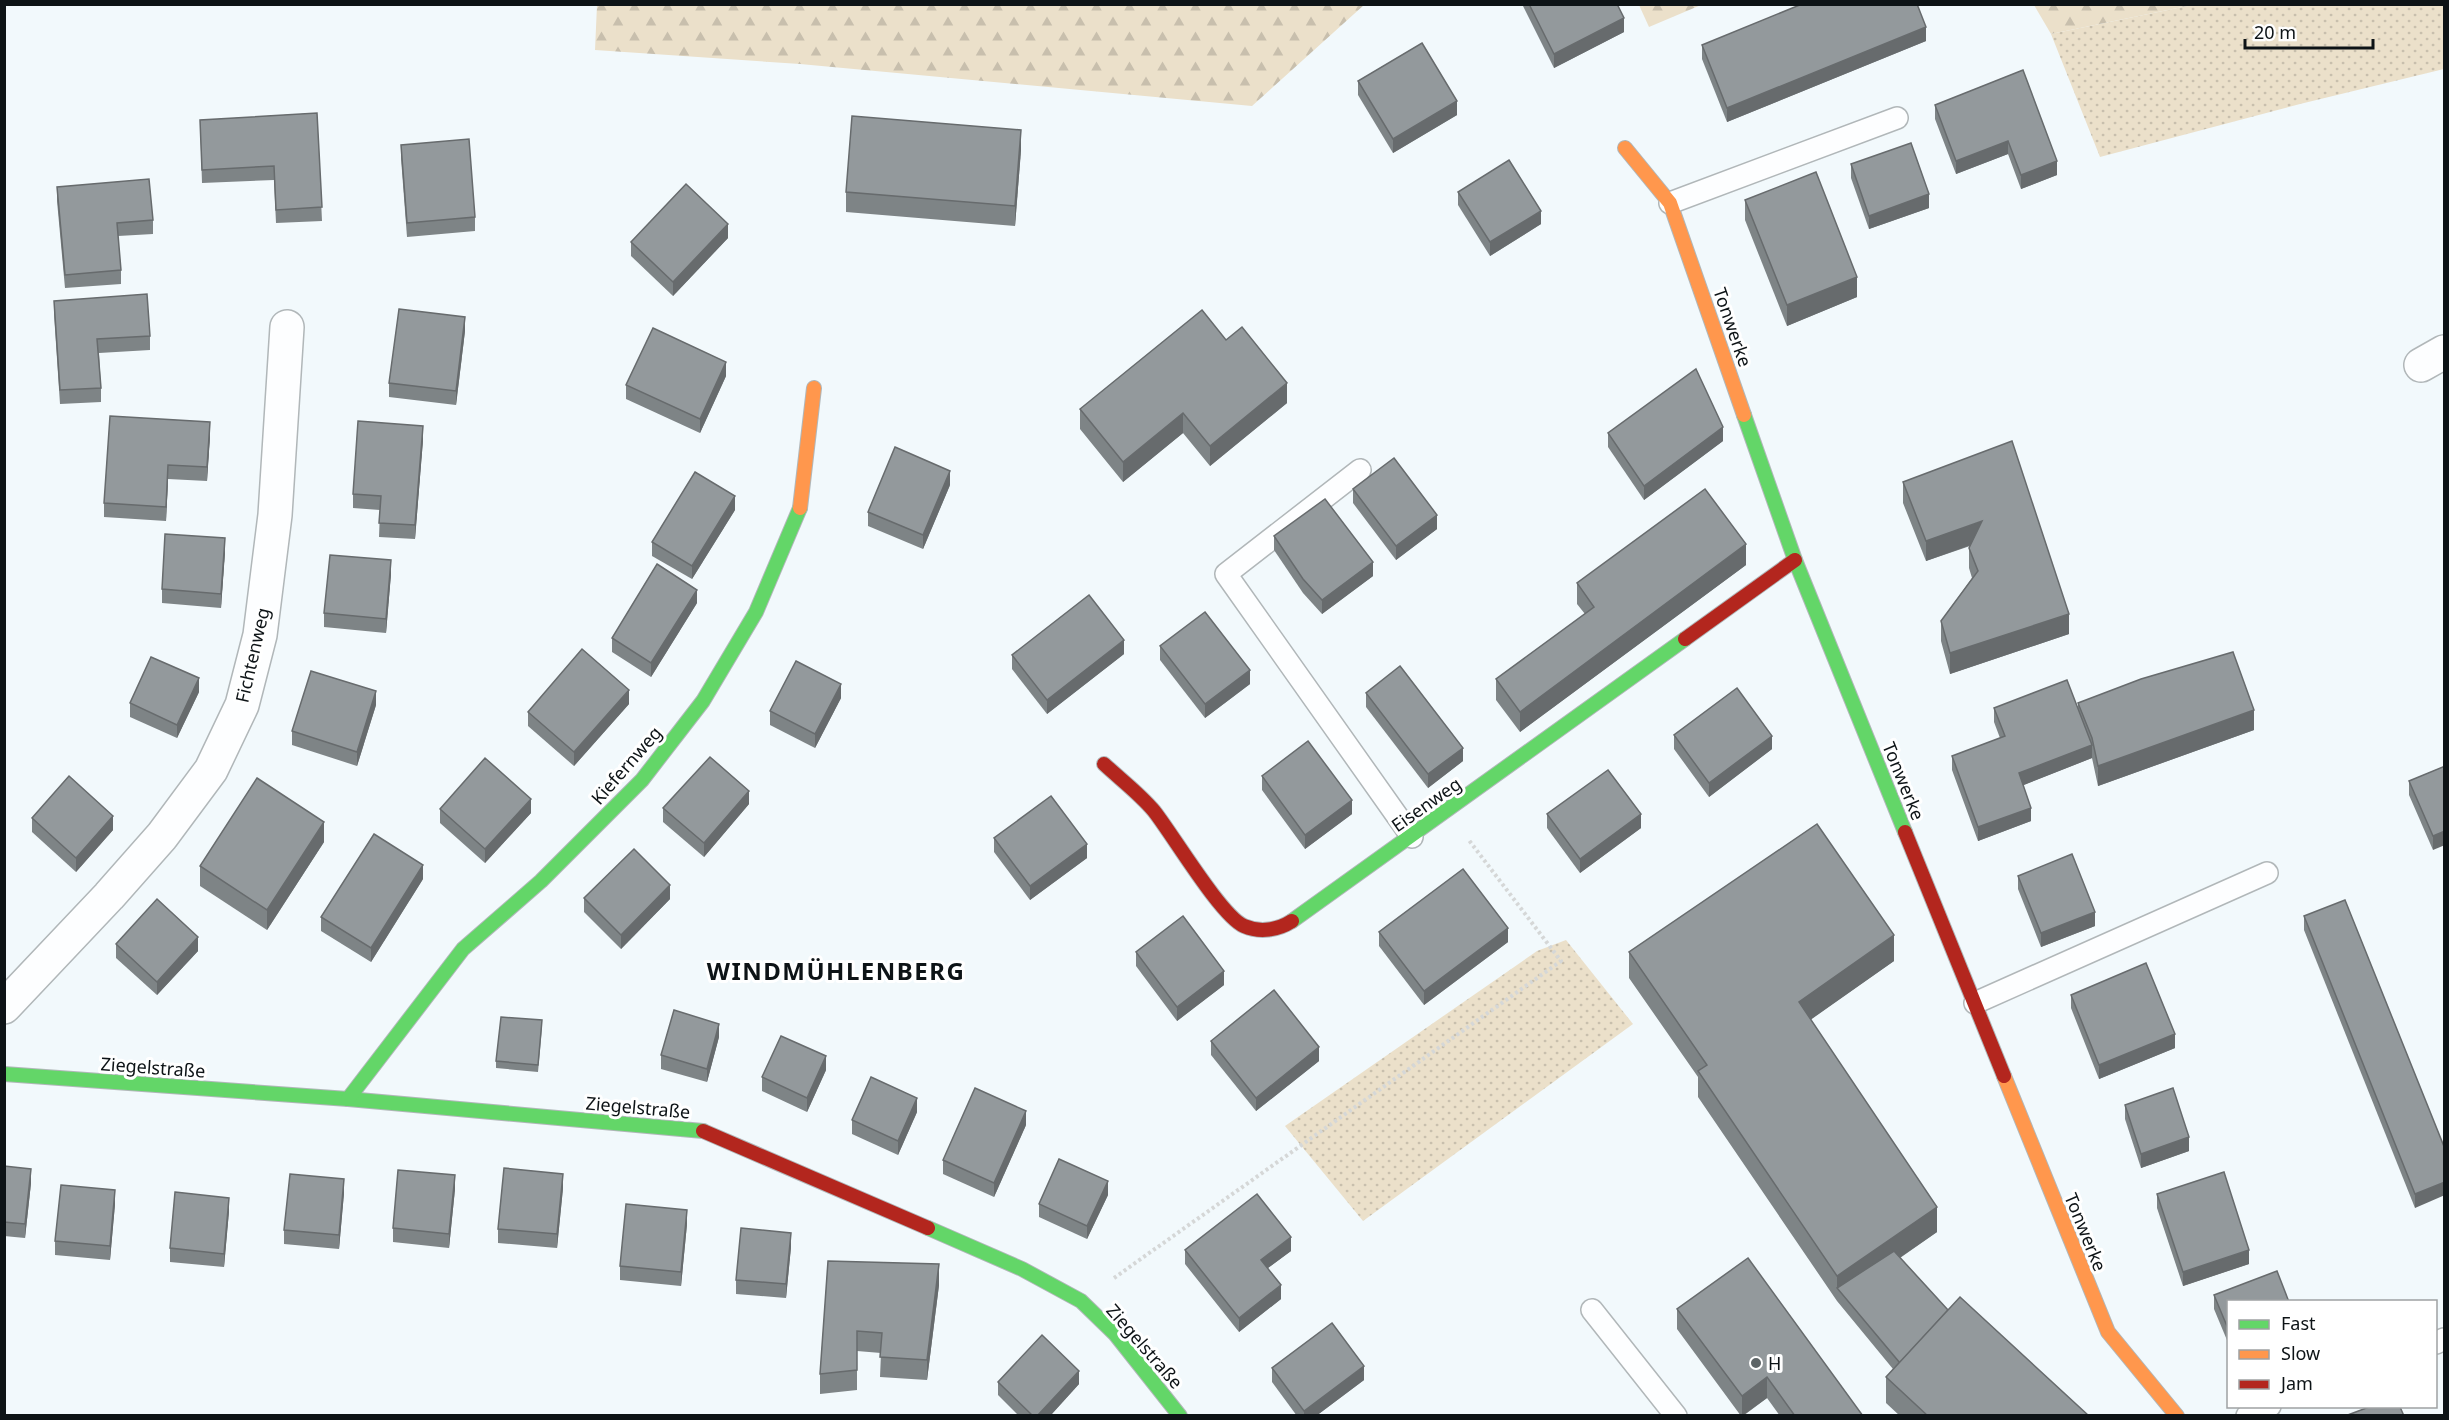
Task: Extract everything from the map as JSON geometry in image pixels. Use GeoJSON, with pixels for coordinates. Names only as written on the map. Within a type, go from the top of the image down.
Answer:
{"type":"FeatureCollection","features":[{"type":"Feature","properties":{"kind":"street","name":"Tonwerke"},"geometry":{"type":"LineString","coordinates":[[1625,148],[1670,203],[1795,560],[2108,1332],[2145,1380],[2177,1416]]}},
{"type":"Feature","properties":{"kind":"street","name":"Fichtenweg"},"geometry":{"type":"LineString","coordinates":[[4,1007],[162,836],[211,770],[242,705],[260,635],[275,515],[287,327]]}},
{"type":"Feature","properties":{"kind":"street","name":"Kiefernweg"},"geometry":{"type":"LineString","coordinates":[[348,1099],[463,949],[541,881],[642,780],[703,701],[756,612],[800,507],[814,388]]}},
{"type":"Feature","properties":{"kind":"street","name":"Eisenweg"},"geometry":{"type":"LineString","coordinates":[[1104,764],[1153,810],[1223,907],[1243,926],[1266,931],[1286,925],[1412,837],[1795,560]]}},
{"type":"Feature","properties":{"kind":"street","name":"Ziegelstraße"},"geometry":{"type":"LineString","coordinates":[[4,1074],[348,1099],[707,1131],[1022,1269],[1081,1301],[1115,1334],[1180,1416]]}},
{"type":"Feature","properties":{"kind":"lane"},"geometry":{"type":"LineString","coordinates":[[1670,203],[1897,118]]}},
{"type":"Feature","properties":{"kind":"lane"},"geometry":{"type":"LineString","coordinates":[[1360,470],[1226,574],[1412,837]]}},
{"type":"Feature","properties":{"kind":"lane"},"geometry":{"type":"LineString","coordinates":[[1975,1003],[2267,873]]}},
{"type":"Feature","properties":{"kind":"lane"},"geometry":{"type":"LineString","coordinates":[[1592,1310],[1676,1416]]}},
{"type":"Feature","properties":{"kind":"lane"},"geometry":{"type":"LineString","coordinates":[[2247,1416],[2267,1408]]}},
{"type":"Feature","properties":{"kind":"path"},"geometry":{"type":"LineString","coordinates":[[1081,1301],[1560,961],[1447,812]]}},
{"type":"Feature","properties":{"kind":"green space"},"geometry":{"type":"Polygon","coordinates":[[[597,4],[1364,5],[1252,106],[800,64],[595,50],[597,4]]]}},
{"type":"Feature","properties":{"kind":"green space"},"geometry":{"type":"Polygon","coordinates":[[[1639,5],[1701,5],[1649,27],[1639,5]]]}},
{"type":"Feature","properties":{"kind":"green space"},"geometry":{"type":"Polygon","coordinates":[[[2034,5],[2192,5],[2051,34],[2034,5]]]}},
{"type":"Feature","properties":{"kind":"green space"},"geometry":{"type":"Polygon","coordinates":[[[2192,5],[2444,5],[2444,69],[2100,157],[2051,34],[2192,5]]]}},
{"type":"Feature","properties":{"kind":"green space"},"geometry":{"type":"Polygon","coordinates":[[[1566,940],[1633,1024],[1363,1221],[1285,1126],[1537,951],[1566,940]]]}},
{"type":"Feature","properties":{"kind":"building"},"geometry":{"type":"Polygon","coordinates":[[[1529,4],[1617,4],[1624,18],[1554,54],[1529,4]]]}},
{"type":"Feature","properties":{"kind":"building"},"geometry":{"type":"Polygon","coordinates":[[[1802,4],[1917,4],[1926,27],[1727,108],[1702,45],[1802,4]]]}},
{"type":"Feature","properties":{"kind":"building"},"geometry":{"type":"Polygon","coordinates":[[[1422,43],[1457,101],[1393,139],[1358,81],[1422,43]]]}},
{"type":"Feature","properties":{"kind":"building"},"geometry":{"type":"Polygon","coordinates":[[[2023,70],[2057,161],[2021,175],[2008,141],[1956,161],[1935,105],[2023,70]]]}},
{"type":"Feature","properties":{"kind":"building"},"geometry":{"type":"Polygon","coordinates":[[[317,113],[322,207],[276,210],[274,166],[202,170],[200,120],[317,113]]]}},
{"type":"Feature","properties":{"kind":"building"},"geometry":{"type":"Polygon","coordinates":[[[852,116],[1021,130],[1015,206],[846,192],[852,116]]]}},
{"type":"Feature","properties":{"kind":"building"},"geometry":{"type":"Polygon","coordinates":[[[469,139],[475,217],[407,223],[401,145],[469,139]]]}},
{"type":"Feature","properties":{"kind":"building"},"geometry":{"type":"Polygon","coordinates":[[[1911,143],[1929,194],[1869,216],[1851,164],[1911,143]]]}},
{"type":"Feature","properties":{"kind":"building"},"geometry":{"type":"Polygon","coordinates":[[[1509,160],[1541,211],[1490,242],[1458,192],[1509,160]]]}},
{"type":"Feature","properties":{"kind":"building"},"geometry":{"type":"Polygon","coordinates":[[[1816,172],[1857,277],[1787,305],[1745,200],[1816,172]]]}},
{"type":"Feature","properties":{"kind":"building"},"geometry":{"type":"Polygon","coordinates":[[[149,179],[153,220],[117,223],[121,270],[65,275],[57,187],[149,179]]]}},
{"type":"Feature","properties":{"kind":"building"},"geometry":{"type":"Polygon","coordinates":[[[686,184],[728,224],[673,282],[631,242],[686,184]]]}},
{"type":"Feature","properties":{"kind":"building"},"geometry":{"type":"Polygon","coordinates":[[[147,294],[150,336],[97,339],[101,388],[60,390],[54,301],[147,294]]]}},
{"type":"Feature","properties":{"kind":"building"},"geometry":{"type":"Polygon","coordinates":[[[399,309],[465,317],[456,391],[389,383],[399,309]]]}},
{"type":"Feature","properties":{"kind":"building"},"geometry":{"type":"Polygon","coordinates":[[[1202,310],[1226,340],[1242,327],[1287,383],[1210,446],[1183,413],[1123,462],[1080,409],[1202,310]]]}},
{"type":"Feature","properties":{"kind":"building"},"geometry":{"type":"Polygon","coordinates":[[[653,328],[726,362],[700,419],[626,385],[653,328]]]}},
{"type":"Feature","properties":{"kind":"building"},"geometry":{"type":"Polygon","coordinates":[[[1696,369],[1723,427],[1644,486],[1608,433],[1696,369]]]}},
{"type":"Feature","properties":{"kind":"building"},"geometry":{"type":"Polygon","coordinates":[[[110,416],[210,422],[207,467],[168,465],[166,507],[104,503],[110,416]]]}},
{"type":"Feature","properties":{"kind":"building"},"geometry":{"type":"Polygon","coordinates":[[[358,421],[423,426],[415,525],[379,523],[381,496],[353,494],[358,421]]]}},
{"type":"Feature","properties":{"kind":"building"},"geometry":{"type":"Polygon","coordinates":[[[2012,441],[2069,614],[1950,653],[1941,621],[1978,571],[1969,548],[1982,521],[1926,541],[1903,482],[2012,441]]]}},
{"type":"Feature","properties":{"kind":"building"},"geometry":{"type":"Polygon","coordinates":[[[895,447],[950,471],[923,535],[868,512],[895,447]]]}},
{"type":"Feature","properties":{"kind":"building"},"geometry":{"type":"Polygon","coordinates":[[[1394,458],[1437,515],[1396,546],[1353,489],[1394,458]]]}},
{"type":"Feature","properties":{"kind":"building"},"geometry":{"type":"Polygon","coordinates":[[[695,472],[735,496],[692,566],[652,542],[695,472]]]}},
{"type":"Feature","properties":{"kind":"building"},"geometry":{"type":"Polygon","coordinates":[[[1705,489],[1746,544],[1520,712],[1496,679],[1594,607],[1577,583],[1705,489]]]}},
{"type":"Feature","properties":{"kind":"building"},"geometry":{"type":"Polygon","coordinates":[[[1325,499],[1373,562],[1322,600],[1303,579],[1274,536],[1325,499]]]}},
{"type":"Feature","properties":{"kind":"building"},"geometry":{"type":"Polygon","coordinates":[[[165,534],[225,538],[221,594],[162,589],[165,534]]]}},
{"type":"Feature","properties":{"kind":"building"},"geometry":{"type":"Polygon","coordinates":[[[330,555],[391,560],[386,619],[324,613],[330,555]]]}},
{"type":"Feature","properties":{"kind":"building"},"geometry":{"type":"Polygon","coordinates":[[[657,564],[697,590],[651,663],[612,638],[657,564]]]}},
{"type":"Feature","properties":{"kind":"building"},"geometry":{"type":"Polygon","coordinates":[[[1089,595],[1124,640],[1047,700],[1012,655],[1089,595]]]}},
{"type":"Feature","properties":{"kind":"building"},"geometry":{"type":"Polygon","coordinates":[[[1205,612],[1250,670],[1205,704],[1160,646],[1205,612]]]}},
{"type":"Feature","properties":{"kind":"building"},"geometry":{"type":"Polygon","coordinates":[[[582,649],[629,690],[574,752],[528,712],[582,649]]]}},
{"type":"Feature","properties":{"kind":"building"},"geometry":{"type":"Polygon","coordinates":[[[2233,652],[2254,710],[2098,766],[2092,738],[2078,703],[2141,679],[2233,652]]]}},
{"type":"Feature","properties":{"kind":"building"},"geometry":{"type":"Polygon","coordinates":[[[151,657],[199,678],[177,725],[130,703],[151,657]]]}},
{"type":"Feature","properties":{"kind":"building"},"geometry":{"type":"Polygon","coordinates":[[[796,661],[841,684],[815,734],[770,711],[796,661]]]}},
{"type":"Feature","properties":{"kind":"building"},"geometry":{"type":"Polygon","coordinates":[[[1400,666],[1463,748],[1428,774],[1366,693],[1400,666]]]}},
{"type":"Feature","properties":{"kind":"building"},"geometry":{"type":"Polygon","coordinates":[[[311,671],[376,691],[357,752],[292,731],[311,671]]]}},
{"type":"Feature","properties":{"kind":"building"},"geometry":{"type":"Polygon","coordinates":[[[2067,680],[2092,745],[2019,773],[2031,808],[1978,827],[1952,756],[2005,736],[1994,708],[2067,680]]]}},
{"type":"Feature","properties":{"kind":"building"},"geometry":{"type":"Polygon","coordinates":[[[1737,688],[1772,736],[1709,783],[1674,735],[1737,688]]]}},
{"type":"Feature","properties":{"kind":"building"},"geometry":{"type":"Polygon","coordinates":[[[1308,741],[1352,800],[1305,835],[1262,776],[1308,741]]]}},
{"type":"Feature","properties":{"kind":"building"},"geometry":{"type":"Polygon","coordinates":[[[710,757],[749,791],[704,843],[663,808],[710,757]]]}},
{"type":"Feature","properties":{"kind":"building"},"geometry":{"type":"Polygon","coordinates":[[[485,758],[531,799],[485,849],[440,809],[485,758]]]}},
{"type":"Feature","properties":{"kind":"building"},"geometry":{"type":"Polygon","coordinates":[[[2445,766],[2445,831],[2433,836],[2409,781],[2445,766]]]}},
{"type":"Feature","properties":{"kind":"building"},"geometry":{"type":"Polygon","coordinates":[[[1608,770],[1641,814],[1580,859],[1547,814],[1608,770]]]}},
{"type":"Feature","properties":{"kind":"building"},"geometry":{"type":"Polygon","coordinates":[[[69,776],[113,816],[76,858],[32,818],[69,776]]]}},
{"type":"Feature","properties":{"kind":"building"},"geometry":{"type":"Polygon","coordinates":[[[257,778],[324,822],[267,910],[200,866],[257,778]]]}},
{"type":"Feature","properties":{"kind":"building"},"geometry":{"type":"Polygon","coordinates":[[[1051,796],[1087,844],[1030,886],[994,838],[1051,796]]]}},
{"type":"Feature","properties":{"kind":"building"},"geometry":{"type":"Polygon","coordinates":[[[1817,824],[1894,935],[1799,1002],[1937,1207],[1837,1276],[1698,1071],[1707,1065],[1629,952],[1817,824]]]}},
{"type":"Feature","properties":{"kind":"building"},"geometry":{"type":"Polygon","coordinates":[[[374,834],[423,865],[371,948],[321,917],[374,834]]]}},
{"type":"Feature","properties":{"kind":"building"},"geometry":{"type":"Polygon","coordinates":[[[634,849],[670,885],[621,935],[584,898],[634,849]]]}},
{"type":"Feature","properties":{"kind":"building"},"geometry":{"type":"Polygon","coordinates":[[[2072,854],[2095,912],[2041,933],[2018,876],[2072,854]]]}},
{"type":"Feature","properties":{"kind":"building"},"geometry":{"type":"Polygon","coordinates":[[[1463,869],[1508,928],[1424,991],[1379,932],[1463,869]]]}},
{"type":"Feature","properties":{"kind":"building"},"geometry":{"type":"Polygon","coordinates":[[[157,899],[198,937],[157,982],[116,944],[157,899]]]}},
{"type":"Feature","properties":{"kind":"building"},"geometry":{"type":"Polygon","coordinates":[[[2345,900],[2445,1149],[2445,1182],[2415,1194],[2304,916],[2345,900]]]}},
{"type":"Feature","properties":{"kind":"building"},"geometry":{"type":"Polygon","coordinates":[[[1183,916],[1224,971],[1177,1007],[1136,952],[1183,916]]]}},
{"type":"Feature","properties":{"kind":"building"},"geometry":{"type":"Polygon","coordinates":[[[2146,963],[2175,1034],[2099,1065],[2071,995],[2146,963]]]}},
{"type":"Feature","properties":{"kind":"building"},"geometry":{"type":"Polygon","coordinates":[[[1274,990],[1319,1047],[1256,1098],[1211,1041],[1274,990]]]}},
{"type":"Feature","properties":{"kind":"building"},"geometry":{"type":"Polygon","coordinates":[[[674,1010],[719,1024],[707,1069],[661,1055],[674,1010]]]}},
{"type":"Feature","properties":{"kind":"building"},"geometry":{"type":"Polygon","coordinates":[[[501,1017],[542,1020],[538,1065],[496,1061],[501,1017]]]}},
{"type":"Feature","properties":{"kind":"building"},"geometry":{"type":"Polygon","coordinates":[[[781,1036],[826,1056],[807,1098],[762,1077],[781,1036]]]}},
{"type":"Feature","properties":{"kind":"building"},"geometry":{"type":"Polygon","coordinates":[[[871,1077],[917,1098],[898,1141],[852,1120],[871,1077]]]}},
{"type":"Feature","properties":{"kind":"building"},"geometry":{"type":"Polygon","coordinates":[[[975,1088],[1026,1111],[994,1183],[943,1160],[975,1088]]]}},
{"type":"Feature","properties":{"kind":"building"},"geometry":{"type":"Polygon","coordinates":[[[2173,1088],[2189,1137],[2141,1154],[2125,1105],[2173,1088]]]}},
{"type":"Feature","properties":{"kind":"building"},"geometry":{"type":"Polygon","coordinates":[[[1059,1159],[1108,1181],[1087,1226],[1039,1204],[1059,1159]]]}},
{"type":"Feature","properties":{"kind":"building"},"geometry":{"type":"Polygon","coordinates":[[[4,1166],[31,1169],[25,1224],[4,1222],[4,1166]]]}},
{"type":"Feature","properties":{"kind":"building"},"geometry":{"type":"Polygon","coordinates":[[[504,1168],[563,1174],[557,1234],[498,1229],[504,1168]]]}},
{"type":"Feature","properties":{"kind":"building"},"geometry":{"type":"Polygon","coordinates":[[[398,1170],[455,1175],[449,1234],[393,1228],[398,1170]]]}},
{"type":"Feature","properties":{"kind":"building"},"geometry":{"type":"Polygon","coordinates":[[[2224,1172],[2249,1250],[2183,1272],[2157,1194],[2224,1172]]]}},
{"type":"Feature","properties":{"kind":"building"},"geometry":{"type":"Polygon","coordinates":[[[290,1174],[344,1179],[339,1235],[284,1230],[290,1174]]]}},
{"type":"Feature","properties":{"kind":"building"},"geometry":{"type":"Polygon","coordinates":[[[61,1185],[115,1190],[110,1246],[55,1241],[61,1185]]]}},
{"type":"Feature","properties":{"kind":"building"},"geometry":{"type":"Polygon","coordinates":[[[175,1192],[229,1198],[224,1254],[170,1248],[175,1192]]]}},
{"type":"Feature","properties":{"kind":"building"},"geometry":{"type":"Polygon","coordinates":[[[1257,1194],[1291,1237],[1261,1260],[1281,1285],[1239,1318],[1185,1250],[1257,1194]]]}},
{"type":"Feature","properties":{"kind":"building"},"geometry":{"type":"Polygon","coordinates":[[[626,1204],[687,1210],[681,1272],[620,1266],[626,1204]]]}},
{"type":"Feature","properties":{"kind":"building"},"geometry":{"type":"Polygon","coordinates":[[[741,1228],[791,1233],[786,1284],[736,1280],[741,1228]]]}},
{"type":"Feature","properties":{"kind":"building"},"geometry":{"type":"Polygon","coordinates":[[[1894,1251],[1948,1310],[1900,1363],[1837,1288],[1894,1251]]]}},
{"type":"Feature","properties":{"kind":"building","name":"H"},"geometry":{"type":"Polygon","coordinates":[[[1748,1258],[1863,1416],[1795,1416],[1767,1377],[1742,1396],[1677,1309],[1748,1258]]]}},
{"type":"Feature","properties":{"kind":"building"},"geometry":{"type":"Polygon","coordinates":[[[828,1261],[939,1264],[927,1360],[880,1357],[882,1333],[857,1331],[857,1370],[820,1374],[828,1261]]]}},
{"type":"Feature","properties":{"kind":"building"},"geometry":{"type":"Polygon","coordinates":[[[2277,1271],[2288,1300],[2227,1300],[2227,1326],[2214,1295],[2277,1271]]]}},
{"type":"Feature","properties":{"kind":"building"},"geometry":{"type":"Polygon","coordinates":[[[1960,1297],[2089,1416],[1928,1416],[1886,1377],[1960,1297]]]}},
{"type":"Feature","properties":{"kind":"building"},"geometry":{"type":"Polygon","coordinates":[[[1332,1323],[1364,1366],[1304,1411],[1272,1368],[1332,1323]]]}},
{"type":"Feature","properties":{"kind":"building"},"geometry":{"type":"Polygon","coordinates":[[[1042,1335],[1079,1371],[1037,1416],[1033,1416],[998,1382],[1042,1335]]]}},
{"type":"Feature","properties":{"kind":"building"},"geometry":{"type":"Polygon","coordinates":[[[2366,1408],[2400,1408],[2404,1416],[2345,1416],[2366,1408]]]}},
{"type":"Feature","properties":{"kind":"traffic: fast"},"geometry":{"type":"LineString","coordinates":[[1744,415],[1795,560],[1905,832]]}},
{"type":"Feature","properties":{"kind":"traffic: fast"},"geometry":{"type":"LineString","coordinates":[[348,1099],[463,949],[541,881],[642,780],[703,701],[756,612],[800,508]]}},
{"type":"Feature","properties":{"kind":"traffic: fast"},"geometry":{"type":"LineString","coordinates":[[1292,921],[1685,639]]}},
{"type":"Feature","properties":{"kind":"traffic: fast"},"geometry":{"type":"LineString","coordinates":[[4,1074],[348,1099],[703,1131]]}},
{"type":"Feature","properties":{"kind":"traffic: fast"},"geometry":{"type":"LineString","coordinates":[[928,1228],[1022,1269],[1081,1301],[1115,1334],[1180,1416]]}},
{"type":"Feature","properties":{"kind":"traffic: slow"},"geometry":{"type":"LineString","coordinates":[[1625,148],[1670,203],[1744,415]]}},
{"type":"Feature","properties":{"kind":"traffic: slow"},"geometry":{"type":"LineString","coordinates":[[800,508],[814,388]]}},
{"type":"Feature","properties":{"kind":"traffic: slow"},"geometry":{"type":"LineString","coordinates":[[2004,1076],[2108,1332],[2177,1416]]}},
{"type":"Feature","properties":{"kind":"traffic: jam"},"geometry":{"type":"LineString","coordinates":[[1685,639],[1795,560]]}},
{"type":"Feature","properties":{"kind":"traffic: jam"},"geometry":{"type":"LineString","coordinates":[[1104,764],[1154,811],[1210,892],[1234,919],[1244,926],[1263,930],[1281,927],[1292,921]]}},
{"type":"Feature","properties":{"kind":"traffic: jam"},"geometry":{"type":"LineString","coordinates":[[1905,832],[2004,1076]]}},
{"type":"Feature","properties":{"kind":"traffic: jam"},"geometry":{"type":"LineString","coordinates":[[703,1131],[928,1228]]}},
{"type":"Feature","properties":{"kind":"place","name":"H"},"geometry":{"type":"Point","coordinates":[1756,1363]}},
{"type":"Feature","properties":{"kind":"district","name":"WINDMÜHLENBERG"},"geometry":{"type":"Point","coordinates":[836,970]}}]}
